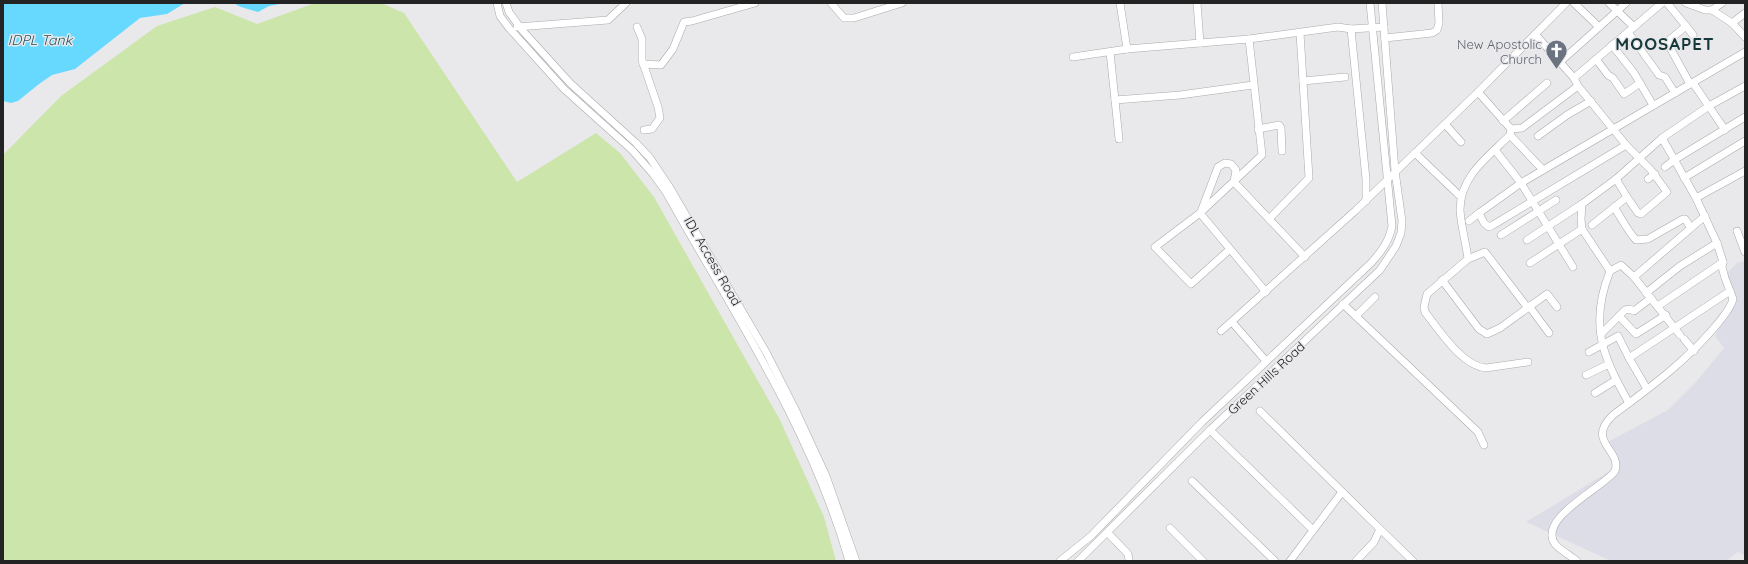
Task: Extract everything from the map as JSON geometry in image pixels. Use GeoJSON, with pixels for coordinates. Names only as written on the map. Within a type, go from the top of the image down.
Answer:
{"type":"FeatureCollection","features":[{"type":"Feature","properties":{"kind":"street"},"geometry":{"type":"LineString","coordinates":[[497,3],[500,16],[509,28],[564,89],[632,150],[653,174],[666,192],[785,404],[831,504],[848,545],[849,561]]}},
{"type":"Feature","properties":{"kind":"street","name":"IDL Access Road"},"geometry":{"type":"LineString","coordinates":[[506,3],[509,12],[519,27],[570,83],[636,143],[659,171],[766,352],[796,408],[826,476],[848,545],[856,561]]}},
{"type":"Feature","properties":{"kind":"street"},"geometry":{"type":"LineString","coordinates":[[509,28],[608,20],[626,3]]}},
{"type":"Feature","properties":{"kind":"street"},"geometry":{"type":"LineString","coordinates":[[643,64],[661,65],[673,49],[684,22],[755,3]]}},
{"type":"Feature","properties":{"kind":"street"},"geometry":{"type":"LineString","coordinates":[[831,3],[844,18],[875,13],[902,3]]}},
{"type":"Feature","properties":{"kind":"street"},"geometry":{"type":"LineString","coordinates":[[1120,3],[1127,49]]}},
{"type":"Feature","properties":{"kind":"street"},"geometry":{"type":"LineString","coordinates":[[1197,3],[1200,43]]}},
{"type":"Feature","properties":{"kind":"street","name":"Green Hills Road"},"geometry":{"type":"LineString","coordinates":[[1060,561],[1091,536],[1202,422],[1383,250],[1390,236],[1392,226],[1386,180],[1370,3]]}},
{"type":"Feature","properties":{"kind":"street","name":"Green Hills Road"},"geometry":{"type":"LineString","coordinates":[[1081,560],[1210,430],[1380,270],[1396,246],[1401,233],[1402,222],[1396,171],[1382,3]]}},
{"type":"Feature","properties":{"kind":"street"},"geometry":{"type":"LineString","coordinates":[[1386,38],[1432,33],[1437,30],[1439,23],[1438,3]]}},
{"type":"Feature","properties":{"kind":"street"},"geometry":{"type":"LineString","coordinates":[[1221,331],[1366,201],[1478,92],[1566,3]]}},
{"type":"Feature","properties":{"kind":"street"},"geometry":{"type":"LineString","coordinates":[[1574,3],[1599,27]]}},
{"type":"Feature","properties":{"kind":"street"},"geometry":{"type":"LineString","coordinates":[[1609,3],[1631,29],[1659,75],[1665,77],[1674,93]]}},
{"type":"Feature","properties":{"kind":"street"},"geometry":{"type":"LineString","coordinates":[[1560,62],[1626,3]]}},
{"type":"Feature","properties":{"kind":"street"},"geometry":{"type":"LineString","coordinates":[[1574,78],[1662,3]]}},
{"type":"Feature","properties":{"kind":"street"},"geometry":{"type":"LineString","coordinates":[[1667,3],[1693,35]]}},
{"type":"Feature","properties":{"kind":"street"},"geometry":{"type":"LineString","coordinates":[[1712,10],[1722,3]]}},
{"type":"Feature","properties":{"kind":"street"},"geometry":{"type":"LineString","coordinates":[[1690,4],[1706,10],[1712,10],[1732,23],[1745,37]]}},
{"type":"Feature","properties":{"kind":"street"},"geometry":{"type":"LineString","coordinates":[[1732,23],[1745,13]]}},
{"type":"Feature","properties":{"kind":"street"},"geometry":{"type":"LineString","coordinates":[[1686,26],[1667,42],[1691,83],[1725,130]]}},
{"type":"Feature","properties":{"kind":"street"},"geometry":{"type":"LineString","coordinates":[[637,27],[642,39],[643,64],[658,107],[660,118],[652,129],[644,130]]}},
{"type":"Feature","properties":{"kind":"street"},"geometry":{"type":"LineString","coordinates":[[1073,57],[1127,49],[1249,39],[1338,27],[1351,29],[1384,27]]}},
{"type":"Feature","properties":{"kind":"street"},"geometry":{"type":"LineString","coordinates":[[1351,29],[1366,179],[1366,201]]}},
{"type":"Feature","properties":{"kind":"street"},"geometry":{"type":"LineString","coordinates":[[1269,219],[1309,178],[1300,33]]}},
{"type":"Feature","properties":{"kind":"street"},"geometry":{"type":"LineString","coordinates":[[1535,34],[1574,78],[1578,86],[1626,145],[1655,174],[1667,192],[1641,214],[1638,213],[1616,179]]}},
{"type":"Feature","properties":{"kind":"street"},"geometry":{"type":"LineString","coordinates":[[1230,250],[1191,284],[1155,246],[1200,213],[1262,155],[1263,149],[1253,85],[1249,39]]}},
{"type":"Feature","properties":{"kind":"street"},"geometry":{"type":"LineString","coordinates":[[1612,46],[1634,73],[1653,105]]}},
{"type":"Feature","properties":{"kind":"street"},"geometry":{"type":"LineString","coordinates":[[1110,52],[1119,139]]}},
{"type":"Feature","properties":{"kind":"street"},"geometry":{"type":"LineString","coordinates":[[1466,223],[1521,183],[1745,52]]}},
{"type":"Feature","properties":{"kind":"street"},"geometry":{"type":"LineString","coordinates":[[1596,60],[1608,75],[1613,78],[1624,94],[1640,83]]}},
{"type":"Feature","properties":{"kind":"street"},"geometry":{"type":"LineString","coordinates":[[1303,81],[1345,77]]}},
{"type":"Feature","properties":{"kind":"street"},"geometry":{"type":"LineString","coordinates":[[1503,121],[1548,83]]}},
{"type":"Feature","properties":{"kind":"street"},"geometry":{"type":"LineString","coordinates":[[1115,100],[1180,95],[1253,85]]}},
{"type":"Feature","properties":{"kind":"street"},"geometry":{"type":"LineString","coordinates":[[1468,259],[1466,223],[1460,211],[1461,198],[1472,172],[1511,132],[1522,128],[1578,86]]}},
{"type":"Feature","properties":{"kind":"street"},"geometry":{"type":"LineString","coordinates":[[1527,240],[1582,204],[1616,179],[1662,138],[1709,106],[1745,86]]}},
{"type":"Feature","properties":{"kind":"street"},"geometry":{"type":"LineString","coordinates":[[1478,92],[1543,170]]}},
{"type":"Feature","properties":{"kind":"street"},"geometry":{"type":"LineString","coordinates":[[1538,136],[1567,115],[1591,101]]}},
{"type":"Feature","properties":{"kind":"street"},"geometry":{"type":"LineString","coordinates":[[1665,167],[1745,117]]}},
{"type":"Feature","properties":{"kind":"street"},"geometry":{"type":"LineString","coordinates":[[1444,124],[1461,142]]}},
{"type":"Feature","properties":{"kind":"street"},"geometry":{"type":"LineString","coordinates":[[1260,128],[1277,125],[1280,127],[1282,151]]}},
{"type":"Feature","properties":{"kind":"street"},"geometry":{"type":"LineString","coordinates":[[1260,128],[1263,139]]}},
{"type":"Feature","properties":{"kind":"street"},"geometry":{"type":"LineString","coordinates":[[1577,561],[1556,544],[1553,538],[1553,530],[1559,516],[1615,471],[1616,462],[1603,439],[1602,432],[1609,419],[1694,351],[1728,310],[1734,299],[1722,267],[1723,262],[1717,243],[1705,216],[1662,138]]}},
{"type":"Feature","properties":{"kind":"street"},"geometry":{"type":"LineString","coordinates":[[1684,178],[1745,141]]}},
{"type":"Feature","properties":{"kind":"street"},"geometry":{"type":"LineString","coordinates":[[1479,213],[1484,223],[1489,227],[1626,145]]}},
{"type":"Feature","properties":{"kind":"street"},"geometry":{"type":"LineString","coordinates":[[1495,150],[1521,183],[1573,267]]}},
{"type":"Feature","properties":{"kind":"street"},"geometry":{"type":"LineString","coordinates":[[1414,153],[1461,198]]}},
{"type":"Feature","properties":{"kind":"street"},"geometry":{"type":"LineString","coordinates":[[1200,213],[1209,194],[1218,167],[1225,162],[1231,164],[1236,170],[1234,182]]}},
{"type":"Feature","properties":{"kind":"street"},"geometry":{"type":"LineString","coordinates":[[1696,198],[1745,172]]}},
{"type":"Feature","properties":{"kind":"street"},"geometry":{"type":"LineString","coordinates":[[1648,179],[1655,174]]}},
{"type":"Feature","properties":{"kind":"street"},"geometry":{"type":"LineString","coordinates":[[1234,182],[1305,257]]}},
{"type":"Feature","properties":{"kind":"street"},"geometry":{"type":"LineString","coordinates":[[1592,225],[1627,197]]}},
{"type":"Feature","properties":{"kind":"street"},"geometry":{"type":"LineString","coordinates":[[1501,235],[1556,200]]}},
{"type":"Feature","properties":{"kind":"street"},"geometry":{"type":"LineString","coordinates":[[1582,204],[1582,229],[1610,271]]}},
{"type":"Feature","properties":{"kind":"street"},"geometry":{"type":"LineString","coordinates":[[1614,207],[1626,225],[1627,230],[1636,240],[1648,239],[1664,228],[1683,219],[1685,219],[1691,228]]}},
{"type":"Feature","properties":{"kind":"street"},"geometry":{"type":"LineString","coordinates":[[1200,213],[1266,292]]}},
{"type":"Feature","properties":{"kind":"street"},"geometry":{"type":"LineString","coordinates":[[1634,277],[1705,216]]}},
{"type":"Feature","properties":{"kind":"street"},"geometry":{"type":"LineString","coordinates":[[1530,263],[1582,229]]}},
{"type":"Feature","properties":{"kind":"street"},"geometry":{"type":"LineString","coordinates":[[1737,231],[1745,252]]}},
{"type":"Feature","properties":{"kind":"street"},"geometry":{"type":"LineString","coordinates":[[1601,334],[1627,309],[1634,311],[1680,266],[1717,243]]}},
{"type":"Feature","properties":{"kind":"street"},"geometry":{"type":"LineString","coordinates":[[1528,362],[1486,368],[1479,367],[1465,359],[1425,312],[1424,306],[1427,294],[1468,259],[1485,252],[1549,333]]}},
{"type":"Feature","properties":{"kind":"street"},"geometry":{"type":"LineString","coordinates":[[1658,306],[1723,262]]}},
{"type":"Feature","properties":{"kind":"street"},"geometry":{"type":"LineString","coordinates":[[1629,403],[1616,380],[1601,345],[1601,297],[1610,271],[1621,265],[1634,277],[1694,351]]}},
{"type":"Feature","properties":{"kind":"street"},"geometry":{"type":"LineString","coordinates":[[1442,280],[1479,329],[1487,334],[1500,328],[1547,294],[1557,307]]}},
{"type":"Feature","properties":{"kind":"street"},"geometry":{"type":"LineString","coordinates":[[1629,358],[1730,291]]}},
{"type":"Feature","properties":{"kind":"street"},"geometry":{"type":"LineString","coordinates":[[1356,316],[1375,297]]}},
{"type":"Feature","properties":{"kind":"street"},"geometry":{"type":"LineString","coordinates":[[1343,304],[1478,432],[1484,445]]}},
{"type":"Feature","properties":{"kind":"street"},"geometry":{"type":"LineString","coordinates":[[1619,316],[1636,334],[1666,316]]}},
{"type":"Feature","properties":{"kind":"street"},"geometry":{"type":"LineString","coordinates":[[1232,322],[1266,361]]}},
{"type":"Feature","properties":{"kind":"street"},"geometry":{"type":"LineString","coordinates":[[1589,352],[1618,336],[1647,389]]}},
{"type":"Feature","properties":{"kind":"street"},"geometry":{"type":"LineString","coordinates":[[1586,374],[1609,364]]}},
{"type":"Feature","properties":{"kind":"street"},"geometry":{"type":"LineString","coordinates":[[1595,393],[1616,380]]}},
{"type":"Feature","properties":{"kind":"street"},"geometry":{"type":"LineString","coordinates":[[1260,411],[1412,561]]}},
{"type":"Feature","properties":{"kind":"street"},"geometry":{"type":"LineString","coordinates":[[1210,430],[1313,530]]}},
{"type":"Feature","properties":{"kind":"street"},"geometry":{"type":"LineString","coordinates":[[1192,481],[1275,561]]}},
{"type":"Feature","properties":{"kind":"street"},"geometry":{"type":"LineString","coordinates":[[1290,561],[1342,492]]}},
{"type":"Feature","properties":{"kind":"street"},"geometry":{"type":"LineString","coordinates":[[1170,528],[1203,561]]}},
{"type":"Feature","properties":{"kind":"street"},"geometry":{"type":"LineString","coordinates":[[1356,561],[1374,542],[1380,529]]}},
{"type":"Feature","properties":{"kind":"street"},"geometry":{"type":"LineString","coordinates":[[1108,533],[1128,554],[1129,560]]}},
{"type":"Feature","properties":{"kind":"street"},"geometry":{"type":"LineString","coordinates":[[1075,549],[1081,560]]}},
{"type":"Feature","properties":{"kind":"shaded area"},"geometry":{"type":"Polygon","coordinates":[[[1745,261],[1745,556],[1738,552],[1726,561],[1611,561],[1526,522],[1615,468],[1602,445],[1668,410],[1696,382],[1724,348],[1715,336],[1735,301],[1725,275],[1737,263],[1745,261]]]}},
{"type":"Feature","properties":{"kind":"green space"},"geometry":{"type":"Polygon","coordinates":[[[315,3],[381,3],[404,13],[517,182],[596,133],[620,153],[654,197],[780,420],[824,517],[836,561],[3,561],[3,155],[61,96],[157,26],[215,7],[257,24],[315,3]]]}},
{"type":"Feature","properties":{"kind":"water","name":"IDPL Tank"},"geometry":{"type":"Polygon","coordinates":[[[3,3],[185,3],[167,14],[140,18],[75,69],[52,75],[18,101],[11,103],[3,101],[3,3]]]}},
{"type":"Feature","properties":{"kind":"water"},"geometry":{"type":"Polygon","coordinates":[[[233,3],[285,3],[269,6],[258,12],[233,3]]]}},
{"type":"Feature","properties":{"kind":"place","name":"New Apostolic Church"},"geometry":{"type":"Point","coordinates":[1557,70]}},
{"type":"Feature","properties":{"kind":"district","name":"MOOSAPET"},"geometry":{"type":"Point","coordinates":[1665,43]}}]}
